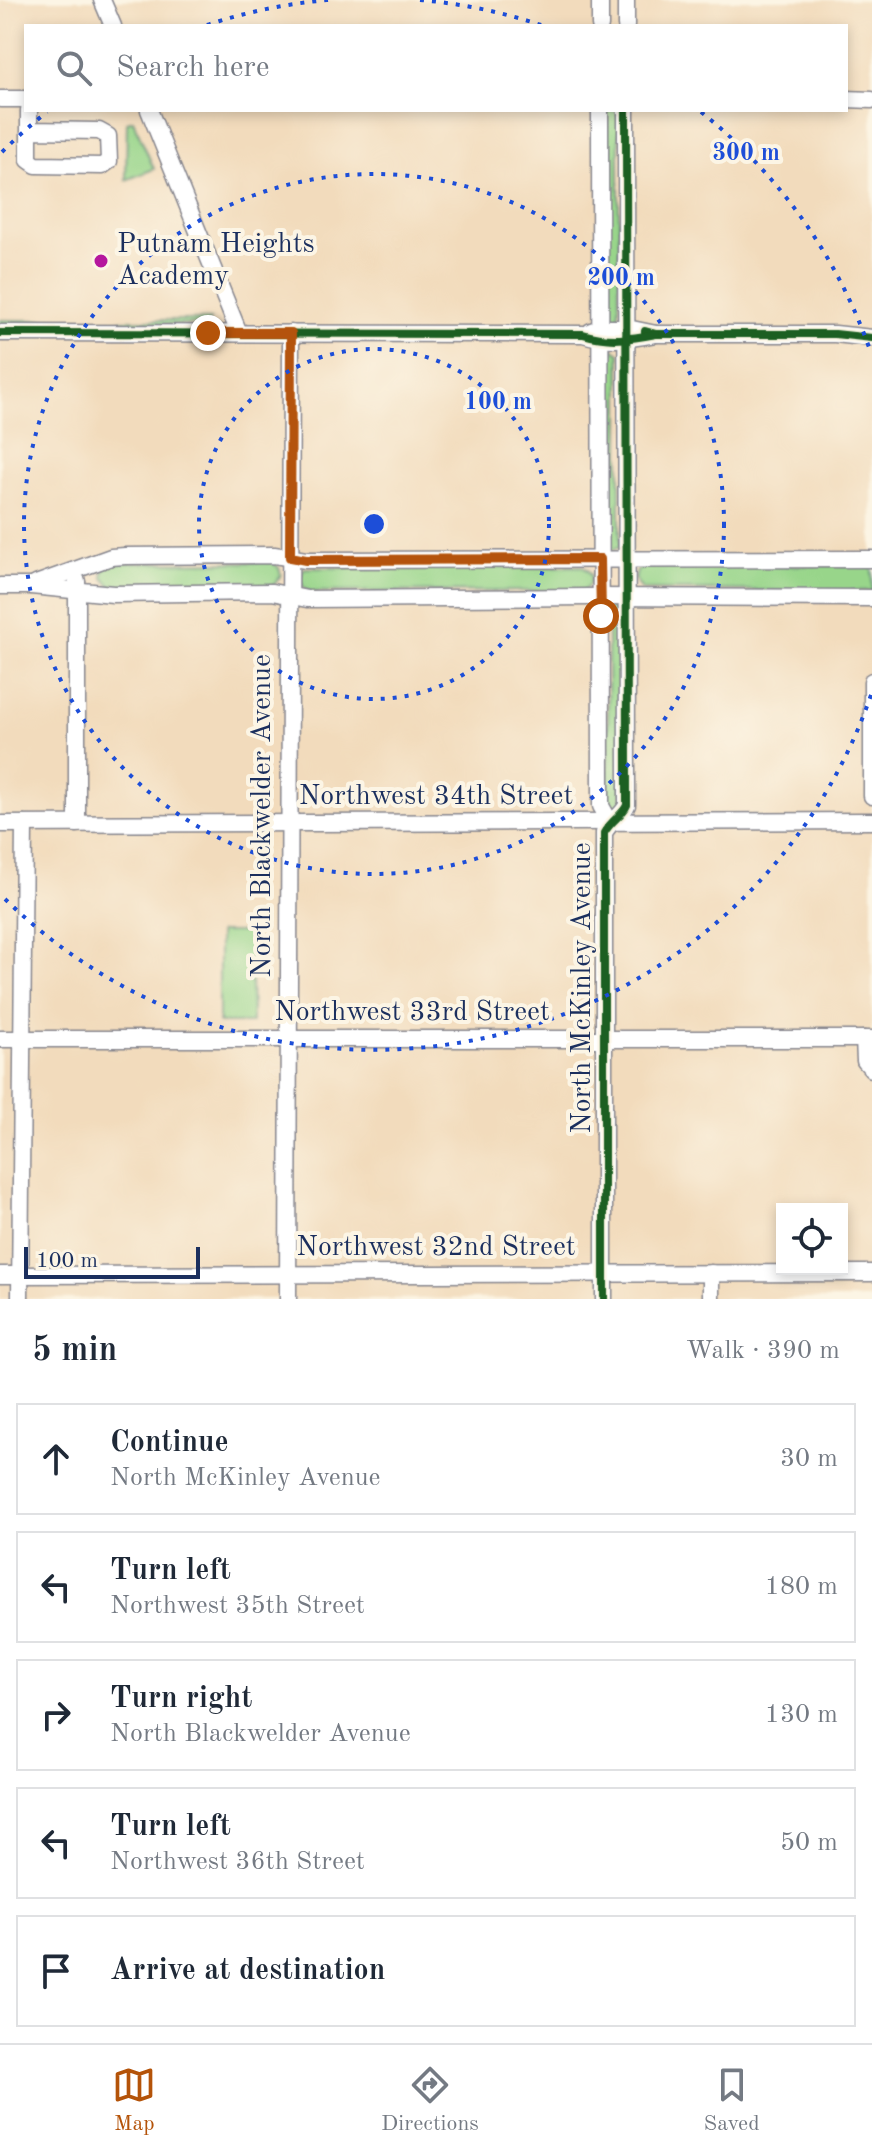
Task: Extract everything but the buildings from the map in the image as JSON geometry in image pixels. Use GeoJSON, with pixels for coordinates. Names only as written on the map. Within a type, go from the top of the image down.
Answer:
{"type":"FeatureCollection","features":[{"type":"Feature","properties":{"kind":"street"},"geometry":{"type":"LineString","coordinates":[[102,0],[112,24]]}},
{"type":"Feature","properties":{"kind":"street"},"geometry":{"type":"LineString","coordinates":[[600,0],[600,24]]}},
{"type":"Feature","properties":{"kind":"street"},"geometry":{"type":"LineString","coordinates":[[626,0],[626,24]]}},
{"type":"Feature","properties":{"kind":"street"},"geometry":{"type":"LineString","coordinates":[[0,99],[24,99]]}},
{"type":"Feature","properties":{"kind":"street"},"geometry":{"type":"LineString","coordinates":[[848,99],[872,100]]}},
{"type":"Feature","properties":{"kind":"street"},"geometry":{"type":"LineString","coordinates":[[29,112],[29,130],[29,160],[36,165],[102,166],[109,161],[108,136],[99,131],[29,130]]}},
{"type":"Feature","properties":{"kind":"street"},"geometry":{"type":"LineString","coordinates":[[150,112],[239,333]]}},
{"type":"Feature","properties":{"kind":"street","name":"North McKinley Avenue"},"geometry":{"type":"LineString","coordinates":[[600,112],[601,806],[610,822]]}},
{"type":"Feature","properties":{"kind":"street","name":"North McKinley Avenue"},"geometry":{"type":"LineString","coordinates":[[604,1299],[604,833],[627,805],[626,112]]}},
{"type":"Feature","properties":{"kind":"street"},"geometry":{"type":"LineString","coordinates":[[835,334],[872,327]]}},
{"type":"Feature","properties":{"kind":"street"},"geometry":{"type":"LineString","coordinates":[[0,333],[835,334],[872,338]]}},
{"type":"Feature","properties":{"kind":"street","name":"North Blackwelder Avenue"},"geometry":{"type":"LineString","coordinates":[[288,1299],[291,333]]}},
{"type":"Feature","properties":{"kind":"street"},"geometry":{"type":"LineString","coordinates":[[31,586],[111,557],[125,556],[274,555],[306,560],[872,559]]}},
{"type":"Feature","properties":{"kind":"street"},"geometry":{"type":"LineString","coordinates":[[77,570],[77,824]]}},
{"type":"Feature","properties":{"kind":"street"},"geometry":{"type":"LineString","coordinates":[[0,586],[113,594],[272,592],[307,599],[872,598]]}},
{"type":"Feature","properties":{"kind":"street"},"geometry":{"type":"LineString","coordinates":[[872,681],[872,796]]}},
{"type":"Feature","properties":{"kind":"street","name":"Northwest 34th Street"},"geometry":{"type":"LineString","coordinates":[[0,824],[872,821]]}},
{"type":"Feature","properties":{"kind":"street"},"geometry":{"type":"LineString","coordinates":[[20,1299],[24,824]]}},
{"type":"Feature","properties":{"kind":"street","name":"Northwest 33rd Street"},"geometry":{"type":"LineString","coordinates":[[0,1039],[868,1039]]}},
{"type":"Feature","properties":{"kind":"street"},"geometry":{"type":"LineString","coordinates":[[868,1039],[865,1061],[872,1069]]}},
{"type":"Feature","properties":{"kind":"street"},"geometry":{"type":"LineString","coordinates":[[711,1273],[711,1299]]}},
{"type":"Feature","properties":{"kind":"street","name":"Northwest 32nd Street"},"geometry":{"type":"LineString","coordinates":[[0,1275],[872,1273]]}},
{"type":"Feature","properties":{"kind":"green space"},"geometry":{"type":"Polygon","coordinates":[[[607,112],[616,112],[619,113],[619,318],[613,320],[606,317],[607,112]]]}},
{"type":"Feature","properties":{"kind":"green space"},"geometry":{"type":"Polygon","coordinates":[[[133,120],[154,169],[126,180],[127,122],[133,120]]]}},
{"type":"Feature","properties":{"kind":"green space"},"geometry":{"type":"Polygon","coordinates":[[[0,320],[210,320],[208,324],[0,325],[0,320]]]}},
{"type":"Feature","properties":{"kind":"green space"},"geometry":{"type":"Polygon","coordinates":[[[614,349],[620,353],[620,547],[612,550],[608,548],[606,354],[614,349]]]}},
{"type":"Feature","properties":{"kind":"green space"},"geometry":{"type":"Polygon","coordinates":[[[273,562],[281,575],[274,585],[111,586],[103,577],[104,568],[111,563],[273,562]]]}},
{"type":"Feature","properties":{"kind":"green space"},"geometry":{"type":"Polygon","coordinates":[[[872,565],[872,591],[642,590],[635,579],[637,571],[643,566],[872,565]]]}},
{"type":"Feature","properties":{"kind":"green space"},"geometry":{"type":"Polygon","coordinates":[[[581,566],[591,577],[583,591],[311,592],[304,588],[300,578],[305,568],[581,566]]]}},
{"type":"Feature","properties":{"kind":"green space"},"geometry":{"type":"Polygon","coordinates":[[[608,609],[619,609],[622,804],[613,811],[608,808],[608,609]]]}},
{"type":"Feature","properties":{"kind":"green space"},"geometry":{"type":"Polygon","coordinates":[[[219,932],[250,932],[252,1023],[219,1023],[219,932]]]}},
{"type":"Feature","properties":{"kind":"cycle path"},"geometry":{"type":"LineString","coordinates":[[604,1299],[604,833],[627,805],[626,112]]}},
{"type":"Feature","properties":{"kind":"cycle path"},"geometry":{"type":"LineString","coordinates":[[645,331],[656,334],[835,334],[872,338]]}},
{"type":"Feature","properties":{"kind":"cycle path"},"geometry":{"type":"LineString","coordinates":[[0,333],[583,334],[620,339],[656,334]]}},
{"type":"Feature","properties":{"kind":"place","name":"Putnam Heights Academy"},"geometry":{"type":"Point","coordinates":[101,261]}},
{"type":"Feature","properties":{"kind":"route"},"geometry":{"type":"LineString","coordinates":[[208,333],[291,333],[290,557],[306,560],[600,559],[601,616]]}}]}
